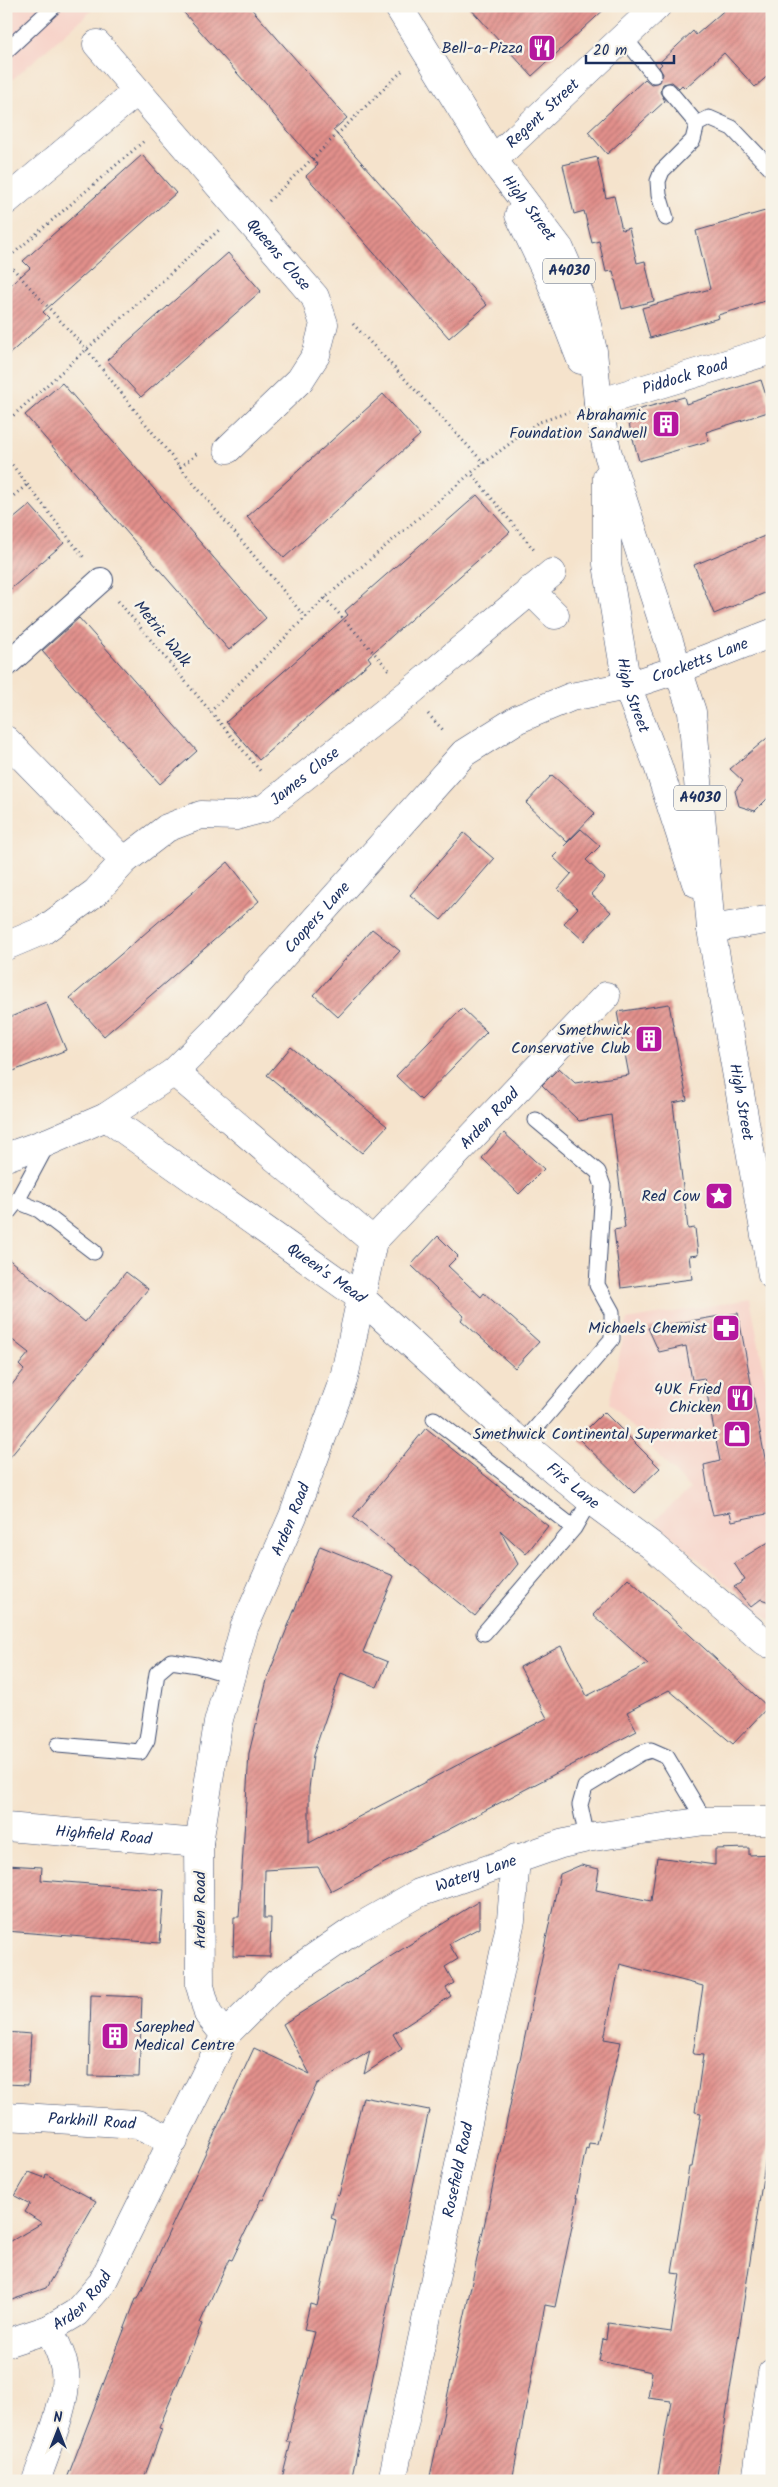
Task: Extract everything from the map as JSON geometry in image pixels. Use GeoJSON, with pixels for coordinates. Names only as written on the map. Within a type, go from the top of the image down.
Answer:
{"type":"FeatureCollection","features":[{"type":"Feature","properties":{"kind":"street","name":"High Street"},"geometry":{"type":"LineString","coordinates":[[398,6],[493,160],[550,280],[598,403],[607,451],[692,712],[712,929],[772,1275]]}},
{"type":"Feature","properties":{"kind":"street","name":"Regent Street"},"geometry":{"type":"LineString","coordinates":[[493,160],[657,6]]}},
{"type":"Feature","properties":{"kind":"street","name":"Queens Close"},"geometry":{"type":"LineString","coordinates":[[97,44],[136,92],[166,123],[315,297],[324,324],[316,355],[300,380],[229,450]]}},
{"type":"Feature","properties":{"kind":"street"},"geometry":{"type":"LineString","coordinates":[[6,201],[136,92]]}},
{"type":"Feature","properties":{"kind":"street","name":"Piddock Road"},"geometry":{"type":"LineString","coordinates":[[598,403],[772,350]]}},
{"type":"Feature","properties":{"kind":"street","name":"High Street"},"geometry":{"type":"LineString","coordinates":[[607,451],[607,564],[627,686],[658,766],[712,929]]}},
{"type":"Feature","properties":{"kind":"street","name":"James Close"},"geometry":{"type":"LineString","coordinates":[[6,946],[44,930],[96,892],[124,860],[167,828],[201,815],[236,816],[265,808],[409,693],[552,573]]}},
{"type":"Feature","properties":{"kind":"street"},"geometry":{"type":"LineString","coordinates":[[6,665],[101,580]]}},
{"type":"Feature","properties":{"kind":"street"},"geometry":{"type":"LineString","coordinates":[[530,590],[555,615]]}},
{"type":"Feature","properties":{"kind":"street","name":"Crocketts Lane"},"geometry":{"type":"LineString","coordinates":[[627,686],[679,669],[772,633]]}},
{"type":"Feature","properties":{"kind":"street","name":"Coopers Lane"},"geometry":{"type":"LineString","coordinates":[[6,1157],[48,1142],[106,1117],[174,1072],[219,1027],[464,753],[518,718],[571,697],[627,686]]}},
{"type":"Feature","properties":{"kind":"street"},"geometry":{"type":"LineString","coordinates":[[6,740],[124,860]]}},
{"type":"Feature","properties":{"kind":"street"},"geometry":{"type":"LineString","coordinates":[[712,929],[772,919]]}},
{"type":"Feature","properties":{"kind":"street","name":"Arden Road"},"geometry":{"type":"LineString","coordinates":[[374,1242],[606,996]]}},
{"type":"Feature","properties":{"kind":"street"},"geometry":{"type":"LineString","coordinates":[[174,1072],[374,1242]]}},
{"type":"Feature","properties":{"kind":"street","name":"Queen's Mead"},"geometry":{"type":"LineString","coordinates":[[106,1117],[360,1297],[374,1242]]}},
{"type":"Feature","properties":{"kind":"street","name":"Arden Road"},"geometry":{"type":"LineString","coordinates":[[36,2481],[63,2397],[66,2374],[59,2349],[49,2329],[76,2313],[102,2284],[225,2035],[208,2014],[200,1986],[199,1843],[218,1723],[244,1628],[293,1516],[333,1412],[344,1378],[360,1297]]}},
{"type":"Feature","properties":{"kind":"street","name":"Firs Lane"},"geometry":{"type":"LineString","coordinates":[[360,1297],[523,1443],[590,1500],[650,1545],[766,1643],[772,1644]]}},
{"type":"Feature","properties":{"kind":"street","name":"Watery Lane"},"geometry":{"type":"LineString","coordinates":[[225,2035],[277,1983],[354,1930],[419,1893],[516,1858],[588,1838],[705,1821],[772,1821]]}},
{"type":"Feature","properties":{"kind":"street","name":"Highfield Road"},"geometry":{"type":"LineString","coordinates":[[6,1827],[199,1843]]}},
{"type":"Feature","properties":{"kind":"street","name":"Rosefield Road"},"geometry":{"type":"LineString","coordinates":[[392,2481],[511,1920],[516,1858]]}},
{"type":"Feature","properties":{"kind":"street","name":"Parkhill Road"},"geometry":{"type":"LineString","coordinates":[[6,2116],[137,2124],[174,2141]]}},
{"type":"Feature","properties":{"kind":"street"},"geometry":{"type":"LineString","coordinates":[[6,2343],[49,2329]]}},
{"type":"Feature","properties":{"kind":"street"},"geometry":{"type":"LineString","coordinates":[[756,2481],[772,2373]]}},
{"type":"Feature","properties":{"kind":"lane"},"geometry":{"type":"LineString","coordinates":[[6,51],[54,6]]}},
{"type":"Feature","properties":{"kind":"lane"},"geometry":{"type":"LineString","coordinates":[[624,38],[654,75]]}},
{"type":"Feature","properties":{"kind":"lane"},"geometry":{"type":"LineString","coordinates":[[669,91],[698,124]]}},
{"type":"Feature","properties":{"kind":"lane"},"geometry":{"type":"LineString","coordinates":[[666,218],[659,195],[658,181],[662,171],[693,140],[698,124],[708,118],[732,128],[772,170]]}},
{"type":"Feature","properties":{"kind":"lane"},"geometry":{"type":"LineString","coordinates":[[523,1443],[612,1339],[612,1312],[597,1285],[603,1186],[598,1172],[536,1120]]}},
{"type":"Feature","properties":{"kind":"lane"},"geometry":{"type":"LineString","coordinates":[[6,1215],[17,1201],[48,1142]]}},
{"type":"Feature","properties":{"kind":"lane"},"geometry":{"type":"LineString","coordinates":[[17,1201],[39,1210],[94,1252]]}},
{"type":"Feature","properties":{"kind":"lane"},"geometry":{"type":"LineString","coordinates":[[434,1419],[574,1528]]}},
{"type":"Feature","properties":{"kind":"lane"},"geometry":{"type":"LineString","coordinates":[[484,1633],[574,1528],[590,1500]]}},
{"type":"Feature","properties":{"kind":"lane"},"geometry":{"type":"LineString","coordinates":[[58,1745],[140,1752],[147,1740],[157,1673],[170,1661],[197,1664],[232,1675]]}},
{"type":"Feature","properties":{"kind":"lane"},"geometry":{"type":"LineString","coordinates":[[588,1838],[580,1805],[585,1788],[641,1753],[651,1750],[667,1757],[705,1821]]}},
{"type":"Feature","properties":{"kind":"path"},"geometry":{"type":"LineString","coordinates":[[6,422],[244,215],[409,64]]}},
{"type":"Feature","properties":{"kind":"path"},"geometry":{"type":"LineString","coordinates":[[166,123],[6,260],[87,350],[180,467],[305,617]]}},
{"type":"Feature","properties":{"kind":"path"},"geometry":{"type":"LineString","coordinates":[[350,321],[484,463]]}},
{"type":"Feature","properties":{"kind":"path"},"geometry":{"type":"LineString","coordinates":[[210,712],[325,598],[471,473],[537,423],[569,412]]}},
{"type":"Feature","properties":{"kind":"path","name":"Metric Walk"},"geometry":{"type":"LineString","coordinates":[[6,456],[101,580],[210,712],[282,795]]}},
{"type":"Feature","properties":{"kind":"path"},"geometry":{"type":"LineString","coordinates":[[471,473],[552,573]]}},
{"type":"Feature","properties":{"kind":"path"},"geometry":{"type":"LineString","coordinates":[[6,502],[28,483]]}},
{"type":"Feature","properties":{"kind":"path"},"geometry":{"type":"LineString","coordinates":[[325,598],[446,732]]}},
{"type":"Feature","properties":{"kind":"shaded area"},"geometry":{"type":"Polygon","coordinates":[[[6,6],[97,6],[6,85],[6,6]]]}},
{"type":"Feature","properties":{"kind":"shaded area"},"geometry":{"type":"Polygon","coordinates":[[[750,1299],[772,1413],[772,1622],[654,1521],[690,1489],[609,1403],[627,1320],[750,1299]]]}},
{"type":"Feature","properties":{"kind":"building"},"geometry":{"type":"Polygon","coordinates":[[[178,6],[249,6],[347,118],[333,130],[487,305],[449,338],[306,176],[318,165],[178,6]]]}},
{"type":"Feature","properties":{"kind":"building"},"geometry":{"type":"Polygon","coordinates":[[[468,6],[608,6],[532,76],[468,6]]]}},
{"type":"Feature","properties":{"kind":"building"},"geometry":{"type":"Polygon","coordinates":[[[729,6],[772,6],[772,72],[755,87],[724,53],[685,88],[682,85],[679,88],[672,82],[663,84],[660,92],[665,101],[607,154],[588,132],[645,79],[651,84],[660,82],[663,74],[659,67],[662,64],[660,62],[693,31],[696,35],[729,6]]]}},
{"type":"Feature","properties":{"kind":"building"},"geometry":{"type":"Polygon","coordinates":[[[142,155],[176,193],[43,312],[49,318],[6,357],[6,289],[30,268],[23,261],[142,155]]]}},
{"type":"Feature","properties":{"kind":"building"},"geometry":{"type":"Polygon","coordinates":[[[597,157],[606,198],[614,196],[622,230],[629,228],[637,263],[645,261],[654,301],[622,309],[613,271],[606,272],[599,241],[592,243],[584,211],[574,214],[563,165],[597,157]]]}},
{"type":"Feature","properties":{"kind":"building"},"geometry":{"type":"Polygon","coordinates":[[[772,209],[772,299],[718,315],[719,318],[650,338],[642,308],[710,289],[696,231],[772,209]]]}},
{"type":"Feature","properties":{"kind":"building"},"geometry":{"type":"Polygon","coordinates":[[[228,253],[261,291],[141,397],[107,360],[228,253]]]}},
{"type":"Feature","properties":{"kind":"building"},"geometry":{"type":"Polygon","coordinates":[[[761,380],[771,411],[706,432],[709,441],[639,461],[626,413],[684,397],[686,404],[761,380]]]}},
{"type":"Feature","properties":{"kind":"building"},"geometry":{"type":"Polygon","coordinates":[[[62,383],[266,618],[229,650],[25,415],[62,383]]]}},
{"type":"Feature","properties":{"kind":"building"},"geometry":{"type":"Polygon","coordinates":[[[383,394],[420,435],[284,558],[247,517],[383,394]]]}},
{"type":"Feature","properties":{"kind":"building"},"geometry":{"type":"Polygon","coordinates":[[[477,495],[510,532],[368,657],[371,661],[259,760],[226,722],[348,615],[345,611],[477,495]]]}},
{"type":"Feature","properties":{"kind":"building"},"geometry":{"type":"Polygon","coordinates":[[[30,505],[64,543],[6,593],[6,525],[30,505]]]}},
{"type":"Feature","properties":{"kind":"building"},"geometry":{"type":"Polygon","coordinates":[[[772,533],[772,590],[714,614],[694,565],[772,533]]]}},
{"type":"Feature","properties":{"kind":"building"},"geometry":{"type":"Polygon","coordinates":[[[79,618],[197,751],[160,784],[42,651],[79,618]]]}},
{"type":"Feature","properties":{"kind":"building"},"geometry":{"type":"Polygon","coordinates":[[[772,734],[772,794],[755,811],[739,806],[735,791],[743,781],[730,769],[772,734]]]}},
{"type":"Feature","properties":{"kind":"building"},"geometry":{"type":"Polygon","coordinates":[[[552,775],[595,813],[567,842],[526,803],[552,775]]]}},
{"type":"Feature","properties":{"kind":"building"},"geometry":{"type":"Polygon","coordinates":[[[581,829],[600,846],[586,860],[605,878],[591,894],[611,912],[584,941],[564,923],[578,908],[558,889],[572,873],[553,857],[581,829]]]}},
{"type":"Feature","properties":{"kind":"building"},"geometry":{"type":"Polygon","coordinates":[[[464,833],[494,859],[441,920],[410,895],[464,833]]]}},
{"type":"Feature","properties":{"kind":"building"},"geometry":{"type":"Polygon","coordinates":[[[228,862],[259,901],[104,1036],[70,998],[228,862]]]}},
{"type":"Feature","properties":{"kind":"building"},"geometry":{"type":"Polygon","coordinates":[[[372,929],[400,951],[338,1017],[314,995],[372,929]]]}},
{"type":"Feature","properties":{"kind":"building"},"geometry":{"type":"Polygon","coordinates":[[[46,1002],[66,1050],[6,1074],[6,1019],[46,1002]]]}},
{"type":"Feature","properties":{"kind":"building"},"geometry":{"type":"Polygon","coordinates":[[[669,1004],[687,1100],[673,1103],[688,1229],[695,1228],[698,1255],[689,1256],[692,1279],[621,1288],[614,1230],[625,1228],[611,1115],[579,1121],[542,1085],[559,1068],[575,1083],[629,1075],[617,1012],[669,1004]]]}},
{"type":"Feature","properties":{"kind":"building"},"geometry":{"type":"Polygon","coordinates":[[[462,1008],[487,1032],[421,1100],[396,1076],[462,1008]]]}},
{"type":"Feature","properties":{"kind":"building"},"geometry":{"type":"Polygon","coordinates":[[[291,1047],[387,1126],[362,1153],[267,1075],[291,1047]]]}},
{"type":"Feature","properties":{"kind":"building"},"geometry":{"type":"Polygon","coordinates":[[[504,1133],[544,1169],[519,1194],[482,1158],[504,1133]]]}},
{"type":"Feature","properties":{"kind":"building"},"geometry":{"type":"Polygon","coordinates":[[[438,1236],[458,1256],[448,1266],[481,1297],[484,1293],[539,1342],[515,1368],[461,1320],[464,1316],[411,1265],[438,1236]]]}},
{"type":"Feature","properties":{"kind":"building"},"geometry":{"type":"Polygon","coordinates":[[[6,1257],[85,1322],[126,1272],[148,1289],[6,1462],[6,1392],[24,1370],[19,1365],[29,1353],[6,1335],[6,1257]]]}},
{"type":"Feature","properties":{"kind":"building"},"geometry":{"type":"Polygon","coordinates":[[[738,1313],[772,1496],[772,1513],[732,1521],[730,1512],[713,1515],[710,1503],[704,1465],[720,1461],[704,1378],[692,1380],[686,1346],[659,1352],[648,1328],[738,1313]]]}},
{"type":"Feature","properties":{"kind":"building"},"geometry":{"type":"Polygon","coordinates":[[[604,1412],[660,1468],[634,1493],[578,1438],[604,1412]]]}},
{"type":"Feature","properties":{"kind":"building"},"geometry":{"type":"Polygon","coordinates":[[[426,1428],[548,1526],[526,1554],[500,1530],[518,1564],[475,1616],[353,1517],[426,1428]]]}},
{"type":"Feature","properties":{"kind":"building"},"geometry":{"type":"Polygon","coordinates":[[[772,1540],[772,1603],[761,1599],[751,1607],[734,1587],[745,1580],[734,1563],[772,1540]]]}},
{"type":"Feature","properties":{"kind":"building"},"geometry":{"type":"Polygon","coordinates":[[[320,1546],[394,1576],[363,1652],[388,1662],[377,1687],[341,1673],[313,1755],[309,1789],[309,1843],[547,1718],[520,1667],[561,1646],[587,1696],[648,1664],[593,1615],[628,1578],[768,1707],[733,1744],[669,1690],[627,1712],[637,1731],[331,1891],[318,1867],[265,1870],[264,1918],[271,1918],[270,1957],[233,1956],[234,1917],[239,1917],[249,1753],[268,1676],[320,1546]]]}},
{"type":"Feature","properties":{"kind":"building"},"geometry":{"type":"Polygon","coordinates":[[[749,1848],[749,1855],[772,1854],[772,2119],[716,2481],[657,2481],[671,2401],[648,2398],[652,2372],[599,2361],[603,2339],[606,2340],[608,2323],[671,2332],[680,2274],[672,2273],[689,2167],[692,2167],[701,2113],[695,2112],[703,2055],[693,2054],[703,1986],[620,1964],[604,2039],[621,2042],[597,2144],[589,2143],[588,2149],[586,2148],[576,2198],[578,2198],[555,2307],[545,2305],[512,2481],[429,2481],[560,1874],[581,1865],[599,1869],[596,1890],[651,1901],[657,1857],[715,1865],[715,1849],[749,1848]]]}},
{"type":"Feature","properties":{"kind":"building"},"geometry":{"type":"Polygon","coordinates":[[[6,1865],[42,1867],[41,1880],[164,1890],[160,1943],[6,1931],[6,1865]]]}},
{"type":"Feature","properties":{"kind":"building"},"geometry":{"type":"Polygon","coordinates":[[[479,1901],[479,1928],[449,1944],[458,1959],[445,1967],[454,1983],[446,1988],[451,1996],[393,2034],[402,2049],[364,2074],[370,2051],[317,2084],[263,2200],[261,2199],[232,2260],[229,2259],[200,2323],[202,2324],[159,2428],[162,2429],[143,2481],[66,2481],[136,2299],[138,2299],[254,2048],[310,2074],[283,2024],[479,1901]]]}},
{"type":"Feature","properties":{"kind":"building","name":"Sarephed Medical Centre"},"geometry":{"type":"Polygon","coordinates":[[[91,1995],[142,1997],[139,2077],[89,2076],[91,1995]]]}},
{"type":"Feature","properties":{"kind":"building"},"geometry":{"type":"Polygon","coordinates":[[[6,2032],[31,2034],[28,2085],[6,2084],[6,2032]]]}},
{"type":"Feature","properties":{"kind":"building"},"geometry":{"type":"Polygon","coordinates":[[[363,2097],[429,2110],[351,2481],[295,2481],[282,2478],[291,2442],[287,2442],[295,2406],[315,2332],[304,2330],[310,2304],[317,2306],[336,2220],[331,2218],[337,2194],[339,2195],[363,2097]]]}},
{"type":"Feature","properties":{"kind":"building"},"geometry":{"type":"Polygon","coordinates":[[[29,2172],[45,2178],[46,2174],[96,2201],[46,2288],[6,2302],[6,2244],[42,2223],[25,2212],[30,2204],[15,2196],[29,2172]]]}},
{"type":"Feature","properties":{"kind":"place","name":"Bell-a-Pizza"},"geometry":{"type":"Point","coordinates":[542,48]}},
{"type":"Feature","properties":{"kind":"place","name":"Abrahamic Foundation Sandwell"},"geometry":{"type":"Point","coordinates":[666,424]}},
{"type":"Feature","properties":{"kind":"place","name":"Smethwick Conservative Club"},"geometry":{"type":"Point","coordinates":[649,1039]}},
{"type":"Feature","properties":{"kind":"place","name":"Red Cow"},"geometry":{"type":"Point","coordinates":[719,1196]}},
{"type":"Feature","properties":{"kind":"place","name":"Michaels Chemist"},"geometry":{"type":"Point","coordinates":[726,1328]}},
{"type":"Feature","properties":{"kind":"place","name":"4UK Fried Chicken"},"geometry":{"type":"Point","coordinates":[740,1398]}},
{"type":"Feature","properties":{"kind":"place","name":"Smethwick Continental Supermarket"},"geometry":{"type":"Point","coordinates":[737,1434]}},
{"type":"Feature","properties":{"kind":"place","name":"Sarephed Medical Centre"},"geometry":{"type":"Point","coordinates":[115,2036]}}]}
